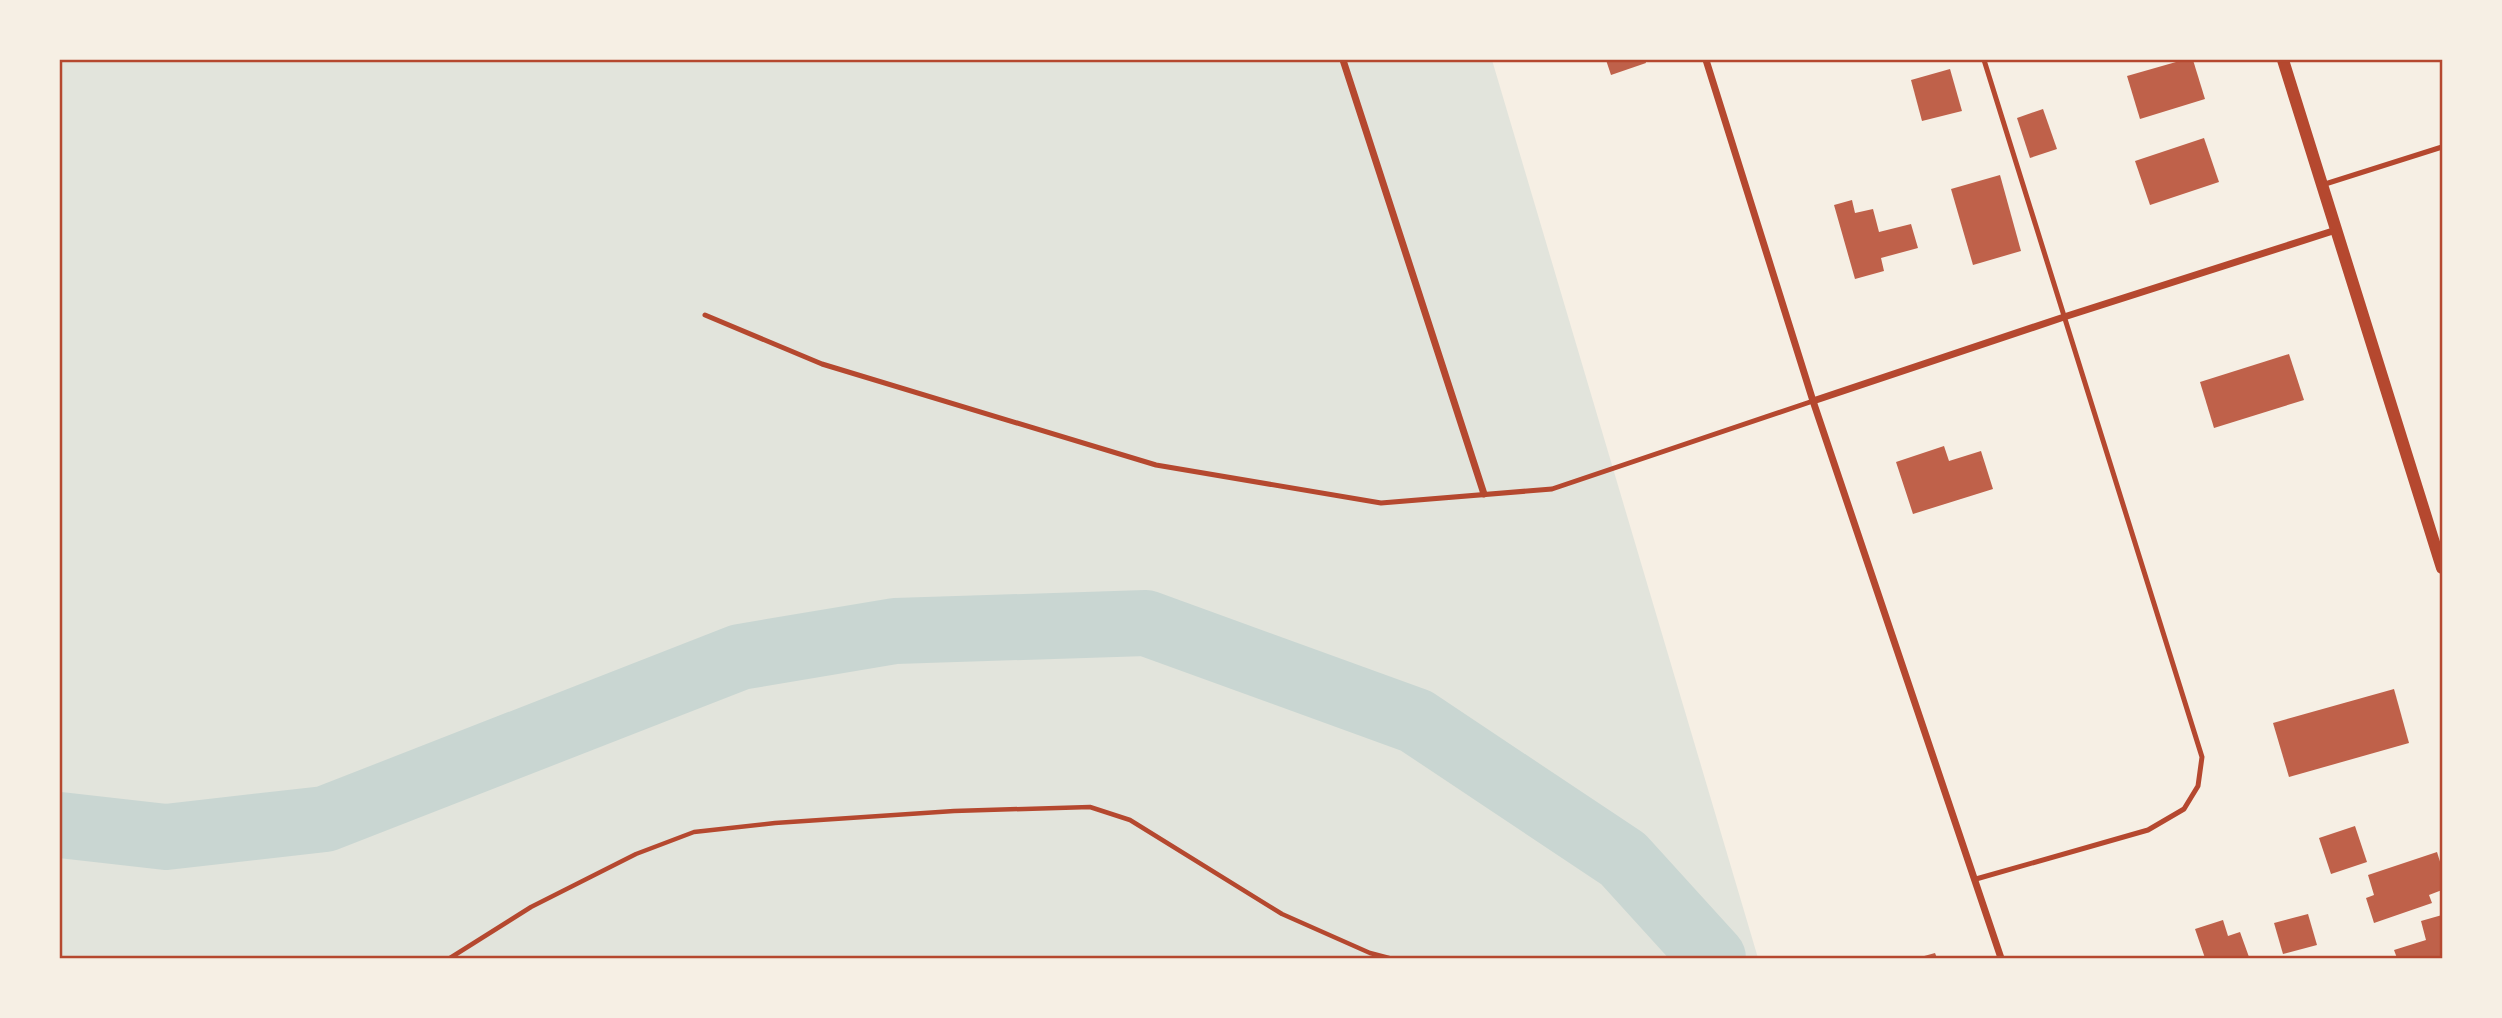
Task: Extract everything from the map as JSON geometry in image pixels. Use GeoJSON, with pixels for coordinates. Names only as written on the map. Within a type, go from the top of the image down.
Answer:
{"type":"FeatureCollection","features":[{"type":"Feature","properties":{"kind":"street"},"geometry":{"type":"LineString","coordinates":[[1343,60],[1484,494]]}},
{"type":"Feature","properties":{"kind":"street"},"geometry":{"type":"LineString","coordinates":[[1706,60],[1813,401],[2001,958]]}},
{"type":"Feature","properties":{"kind":"street"},"geometry":{"type":"LineString","coordinates":[[2283,60],[2442,568]]}},
{"type":"Feature","properties":{"kind":"street"},"geometry":{"type":"LineString","coordinates":[[1813,401],[2336,230]]}},
{"type":"Feature","properties":{"kind":"lane"},"geometry":{"type":"LineString","coordinates":[[1976,879],[2148,831],[2183,809],[2198,786],[2202,757],[1983,60]]}},
{"type":"Feature","properties":{"kind":"lane"},"geometry":{"type":"LineString","coordinates":[[2322,186],[2442,147]]}},
{"type":"Feature","properties":{"kind":"lane"},"geometry":{"type":"LineString","coordinates":[[705,315],[822,364],[1156,465],[1381,503],[1552,489],[1813,401]]}},
{"type":"Feature","properties":{"kind":"path"},"geometry":{"type":"LineString","coordinates":[[450,958],[531,907],[636,855],[694,832],[775,823],[954,811],[1090,807],[1130,820],[1282,914],[1370,953],[1389,958]]}},
{"type":"Feature","properties":{"kind":"shaded area"},"geometry":{"type":"Polygon","coordinates":[[[60,60],[1492,60],[1758,958],[60,958],[60,60]]]}},
{"type":"Feature","properties":{"kind":"building"},"geometry":{"type":"Polygon","coordinates":[[[1606,60],[1645,60],[1646,63],[1611,75],[1606,60]]]}},
{"type":"Feature","properties":{"kind":"building"},"geometry":{"type":"Polygon","coordinates":[[[2183,60],[2193,60],[2205,99],[2140,119],[2127,76],[2183,60]]]}},
{"type":"Feature","properties":{"kind":"building"},"geometry":{"type":"Polygon","coordinates":[[[1950,69],[1962,111],[1922,121],[1911,80],[1950,69]]]}},
{"type":"Feature","properties":{"kind":"building"},"geometry":{"type":"Polygon","coordinates":[[[2043,109],[2057,149],[2030,158],[2017,118],[2043,109]]]}},
{"type":"Feature","properties":{"kind":"building"},"geometry":{"type":"Polygon","coordinates":[[[2204,138],[2219,182],[2150,205],[2135,161],[2204,138]]]}},
{"type":"Feature","properties":{"kind":"building"},"geometry":{"type":"Polygon","coordinates":[[[2000,175],[2021,251],[1973,265],[1951,189],[2000,175]]]}},
{"type":"Feature","properties":{"kind":"building"},"geometry":{"type":"Polygon","coordinates":[[[1852,200],[1855,213],[1873,209],[1879,232],[1911,224],[1918,248],[1881,258],[1884,271],[1855,279],[1834,205],[1852,200]]]}},
{"type":"Feature","properties":{"kind":"building"},"geometry":{"type":"Polygon","coordinates":[[[2289,354],[2304,400],[2214,428],[2200,382],[2289,354]]]}},
{"type":"Feature","properties":{"kind":"building"},"geometry":{"type":"Polygon","coordinates":[[[1944,446],[1949,461],[1981,451],[1993,489],[1913,514],[1896,462],[1944,446]]]}},
{"type":"Feature","properties":{"kind":"building"},"geometry":{"type":"Polygon","coordinates":[[[2394,689],[2409,743],[2289,777],[2273,723],[2394,689]]]}},
{"type":"Feature","properties":{"kind":"building"},"geometry":{"type":"Polygon","coordinates":[[[2355,826],[2367,862],[2331,874],[2319,838],[2355,826]]]}},
{"type":"Feature","properties":{"kind":"building"},"geometry":{"type":"Polygon","coordinates":[[[2437,852],[2442,868],[2442,890],[2429,895],[2432,903],[2374,923],[2366,898],[2374,895],[2368,875],[2437,852]]]}},
{"type":"Feature","properties":{"kind":"building"},"geometry":{"type":"Polygon","coordinates":[[[2308,914],[2317,945],[2283,954],[2274,923],[2308,914]]]}},
{"type":"Feature","properties":{"kind":"building"},"geometry":{"type":"Polygon","coordinates":[[[2442,915],[2442,958],[2397,958],[2394,950],[2426,940],[2421,921],[2442,915]]]}},
{"type":"Feature","properties":{"kind":"building"},"geometry":{"type":"Polygon","coordinates":[[[2223,920],[2228,936],[2240,932],[2249,957],[2205,958],[2195,929],[2223,920]]]}},
{"type":"Feature","properties":{"kind":"building"},"geometry":{"type":"Polygon","coordinates":[[[1935,953],[1937,958],[1917,958],[1935,953]]]}},
{"type":"Feature","properties":{"kind":"waterway"},"geometry":{"type":"LineString","coordinates":[[60,825],[166,837],[325,819],[740,657],[895,631],[1146,623],[1416,721],[1623,859],[1713,958]]}}]}
